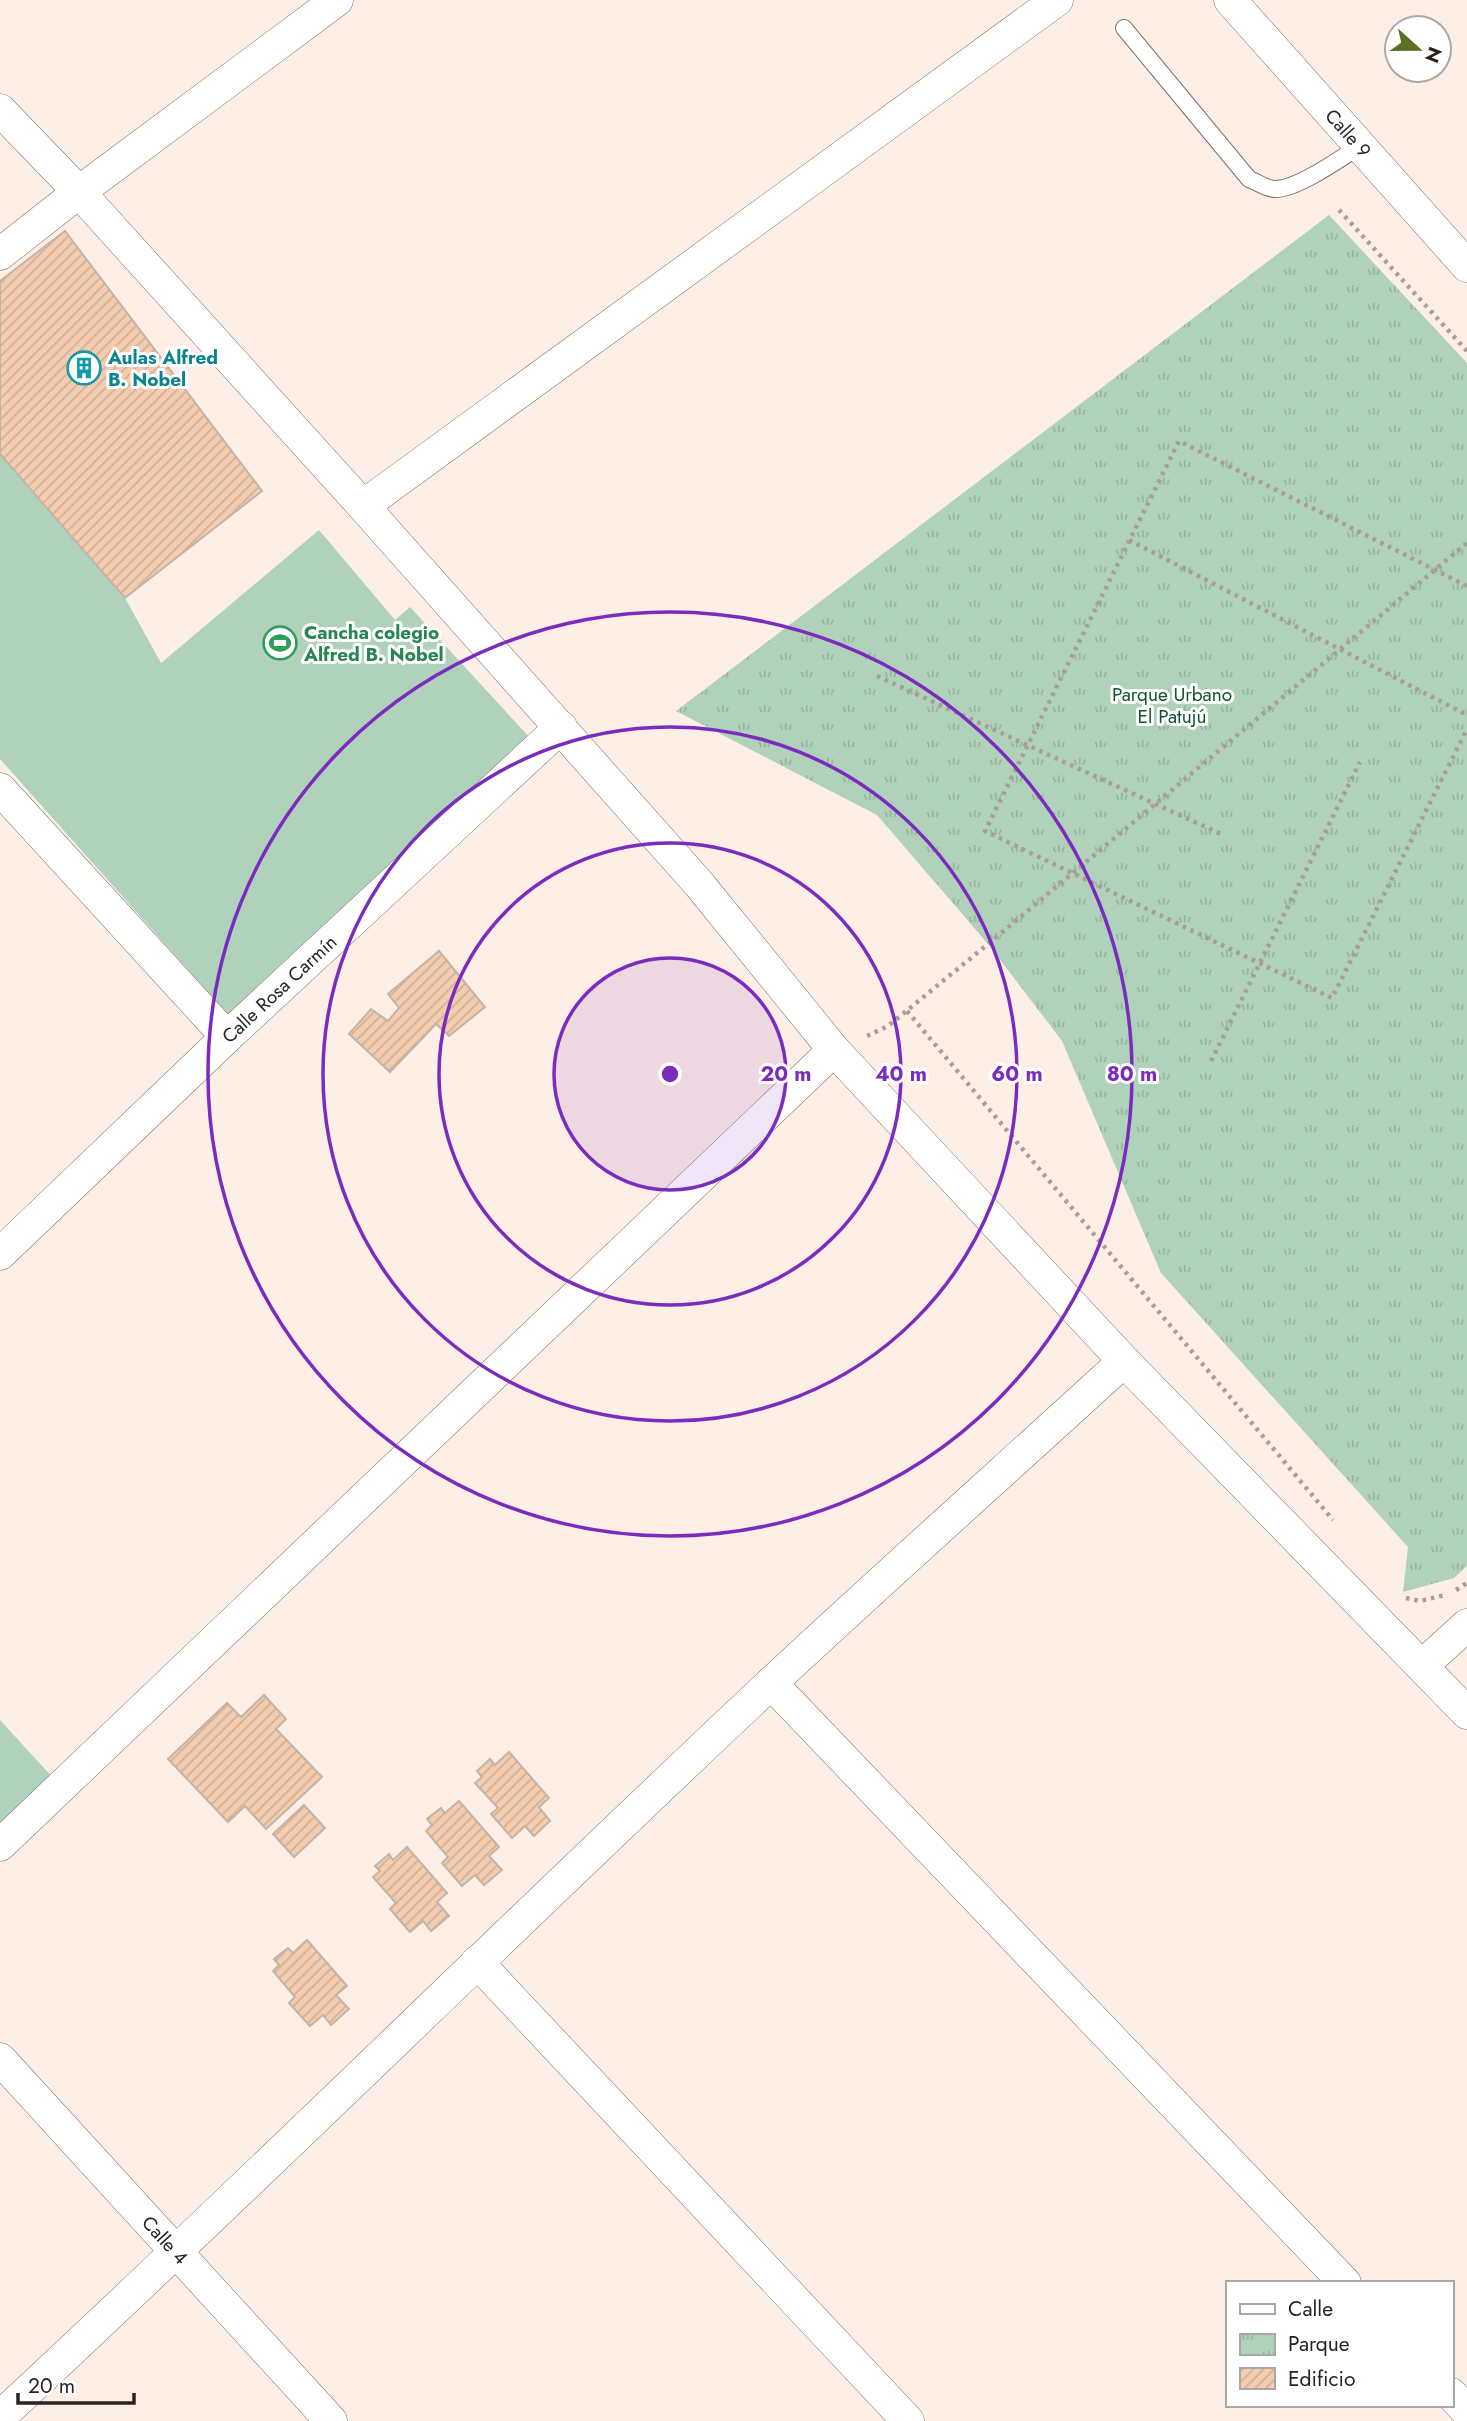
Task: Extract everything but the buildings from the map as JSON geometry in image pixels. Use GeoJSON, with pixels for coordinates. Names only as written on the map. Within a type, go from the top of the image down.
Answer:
{"type":"FeatureCollection","features":[{"type":"Feature","properties":{"kind":"street"},"geometry":{"type":"LineString","coordinates":[[0,254],[337,0]]}},
{"type":"Feature","properties":{"kind":"street"},"geometry":{"type":"LineString","coordinates":[[363,506],[1058,0]]}},
{"type":"Feature","properties":{"kind":"street","name":"Calle 9"},"geometry":{"type":"LineString","coordinates":[[1230,0],[1467,266]]}},
{"type":"Feature","properties":{"kind":"street"},"geometry":{"type":"LineString","coordinates":[[0,110],[79,192],[561,727],[699,884],[834,1050],[1124,1361],[1467,1713]]}},
{"type":"Feature","properties":{"kind":"street","name":"Calle Rosa Carmín"},"geometry":{"type":"LineString","coordinates":[[0,1254],[227,1037],[561,727]]}},
{"type":"Feature","properties":{"kind":"street"},"geometry":{"type":"LineString","coordinates":[[0,789],[227,1037]]}},
{"type":"Feature","properties":{"kind":"street"},"geometry":{"type":"LineString","coordinates":[[0,1845],[834,1050]]}},
{"type":"Feature","properties":{"kind":"street"},"geometry":{"type":"LineString","coordinates":[[0,2417],[177,2252],[771,1683],[1124,1361]]}},
{"type":"Feature","properties":{"kind":"street"},"geometry":{"type":"LineString","coordinates":[[1423,1665],[1467,1625]]}},
{"type":"Feature","properties":{"kind":"street"},"geometry":{"type":"LineString","coordinates":[[771,1683],[1343,2281]]}},
{"type":"Feature","properties":{"kind":"street"},"geometry":{"type":"LineString","coordinates":[[477,1962],[908,2421]]}},
{"type":"Feature","properties":{"kind":"street","name":"Calle 4"},"geometry":{"type":"LineString","coordinates":[[0,2059],[331,2421]]}},
{"type":"Feature","properties":{"kind":"street"},"geometry":{"type":"LineString","coordinates":[[1453,2396],[1467,2411]]}},
{"type":"Feature","properties":{"kind":"lane"},"geometry":{"type":"LineString","coordinates":[[1124,28],[1249,179],[1274,189],[1290,186],[1360,146]]}},
{"type":"Feature","properties":{"kind":"path"},"geometry":{"type":"LineString","coordinates":[[1339,210],[1467,351]]}},
{"type":"Feature","properties":{"kind":"path"},"geometry":{"type":"LineString","coordinates":[[1467,586],[1179,441],[985,831],[1332,998],[1467,729]]}},
{"type":"Feature","properties":{"kind":"path"},"geometry":{"type":"LineString","coordinates":[[1129,540],[1467,715]]}},
{"type":"Feature","properties":{"kind":"path"},"geometry":{"type":"LineString","coordinates":[[834,1050],[888,1026],[1467,543]]}},
{"type":"Feature","properties":{"kind":"path"},"geometry":{"type":"LineString","coordinates":[[877,676],[1223,835]]}},
{"type":"Feature","properties":{"kind":"path"},"geometry":{"type":"LineString","coordinates":[[1212,1060],[1360,762]]}},
{"type":"Feature","properties":{"kind":"path"},"geometry":{"type":"LineString","coordinates":[[906,1011],[1340,1529]]}},
{"type":"Feature","properties":{"kind":"path"},"geometry":{"type":"LineString","coordinates":[[1405,1597],[1420,1601],[1432,1599],[1467,1583]]}},
{"type":"Feature","properties":{"kind":"green space","name":"Parque Urbano El Patujú"},"geometry":{"type":"Polygon","coordinates":[[[1329,215],[1467,363],[1467,1566],[1454,1578],[1403,1592],[1408,1547],[1161,1273],[1062,1041],[988,944],[877,815],[676,711],[1329,215]]]}},
{"type":"Feature","properties":{"kind":"green space"},"geometry":{"type":"Polygon","coordinates":[[[0,454],[125,598],[161,663],[319,530],[395,620],[410,607],[529,737],[229,1016],[0,759],[0,454]]]}},
{"type":"Feature","properties":{"kind":"green space"},"geometry":{"type":"Polygon","coordinates":[[[0,1720],[54,1779],[0,1832],[0,1720]]]}},
{"type":"Feature","properties":{"kind":"place","name":"Aulas Alfred B. Nobel"},"geometry":{"type":"Point","coordinates":[84,368]}},
{"type":"Feature","properties":{"kind":"place","name":"Cancha colegio Alfred B. Nobel"},"geometry":{"type":"Point","coordinates":[280,643]}}]}
